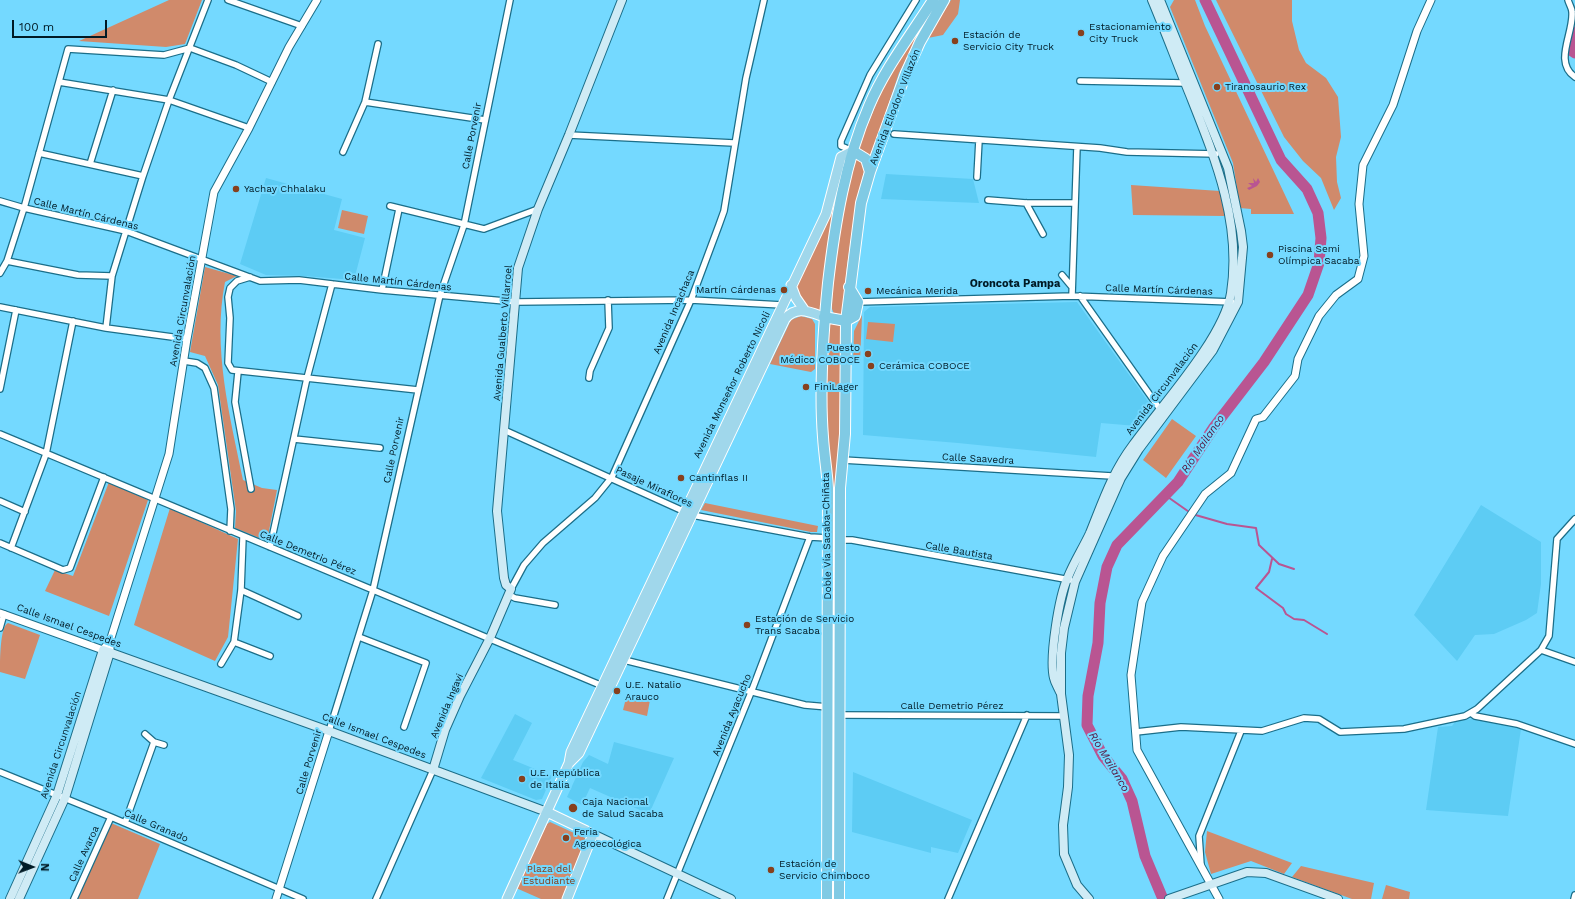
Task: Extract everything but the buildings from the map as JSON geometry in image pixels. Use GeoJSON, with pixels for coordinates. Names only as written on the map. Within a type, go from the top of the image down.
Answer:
{"type":"FeatureCollection","features":[{"type":"Feature","properties":{"kind":"highway","name":"Avenida Eliodoro Villazón"},"geometry":{"type":"LineString","coordinates":[[853,151],[864,119],[877,89],[933,0]]}},
{"type":"Feature","properties":{"kind":"highway","name":"Avenida Eliodoro Villazón"},"geometry":{"type":"LineString","coordinates":[[870,172],[906,73],[920,42],[944,0]]}},
{"type":"Feature","properties":{"kind":"highway"},"geometry":{"type":"LineString","coordinates":[[853,151],[866,159],[870,172]]}},
{"type":"Feature","properties":{"kind":"highway","name":"Doble Vía Sacaba-Chiñata"},"geometry":{"type":"LineString","coordinates":[[827,899],[828,488],[822,436],[824,317],[838,212],[853,151]]}},
{"type":"Feature","properties":{"kind":"highway","name":"Doble Vía Sacaba-Chiñata"},"geometry":{"type":"LineString","coordinates":[[839,899],[840,488],[843,460],[846,321],[849,287],[860,209],[870,172]]}},
{"type":"Feature","properties":{"kind":"highway"},"geometry":{"type":"LineString","coordinates":[[824,317],[846,321],[855,316],[858,302],[849,287]]}},
{"type":"Feature","properties":{"kind":"main road","name":"Avenida Gualberto Villarroel"},"geometry":{"type":"LineString","coordinates":[[510,592],[504,578],[497,511],[518,268],[538,209],[622,0]]}},
{"type":"Feature","properties":{"kind":"main road","name":"Avenida Circunvalación"},"geometry":{"type":"LineString","coordinates":[[1156,1],[1185,83],[1218,153]]}},
{"type":"Feature","properties":{"kind":"main road","name":"Avenida Circunvalación"},"geometry":{"type":"LineString","coordinates":[[1089,899],[1077,885],[1064,854],[1063,825],[1068,787],[1069,755],[1061,694],[1061,653],[1064,628],[1075,582],[1121,478],[1234,302],[1233,214],[1218,153],[1156,1]]}},
{"type":"Feature","properties":{"kind":"main road","name":"Avenida Monseñor Roberto Nicoli"},"geometry":{"type":"LineString","coordinates":[[507,899],[569,763],[571,752],[619,659],[791,285],[826,214],[841,157],[853,151]]}},
{"type":"Feature","properties":{"kind":"main road"},"geometry":{"type":"LineString","coordinates":[[791,285],[796,298],[805,311],[824,317]]}},
{"type":"Feature","properties":{"kind":"main road","name":"Avenida Monseñor Roberto Nicoli"},"geometry":{"type":"LineString","coordinates":[[687,513],[785,319],[794,312],[805,311]]}},
{"type":"Feature","properties":{"kind":"main road","name":"Avenida Circunvalación"},"geometry":{"type":"LineString","coordinates":[[1061,694],[1054,678],[1053,658],[1056,629],[1067,579],[1089,535],[1112,476],[1162,412]]}},
{"type":"Feature","properties":{"kind":"main road","name":"Avenida Ingavi"},"geometry":{"type":"LineString","coordinates":[[433,770],[445,730],[454,709],[490,638],[510,592]]}},
{"type":"Feature","properties":{"kind":"main road","name":"Avenida Circunvalación"},"geometry":{"type":"LineString","coordinates":[[10,899],[57,795],[106,651]]}},
{"type":"Feature","properties":{"kind":"main road","name":"Avenida Circunvalación"},"geometry":{"type":"LineString","coordinates":[[20,899],[65,798],[106,651]]}},
{"type":"Feature","properties":{"kind":"main road","name":"Calle Ismael Cespedes"},"geometry":{"type":"LineString","coordinates":[[106,651],[329,731],[547,812],[731,899]]}},
{"type":"Feature","properties":{"kind":"main road"},"geometry":{"type":"LineString","coordinates":[[567,899],[593,834]]}},
{"type":"Feature","properties":{"kind":"main road"},"geometry":{"type":"LineString","coordinates":[[1169,899],[1247,872],[1256,871],[1266,873],[1338,899]]}},
{"type":"Feature","properties":{"kind":"street"},"geometry":{"type":"LineString","coordinates":[[106,328],[112,276],[142,176],[169,100],[208,0]]}},
{"type":"Feature","properties":{"kind":"street"},"geometry":{"type":"LineString","coordinates":[[228,0],[302,26]]}},
{"type":"Feature","properties":{"kind":"street","name":"Avenida Circunvalación"},"geometry":{"type":"LineString","coordinates":[[106,651],[170,454],[187,339],[214,192],[317,0]]}},
{"type":"Feature","properties":{"kind":"street","name":"Calle Porvenir"},"geometry":{"type":"LineString","coordinates":[[276,899],[373,590],[440,296],[464,225],[510,0]]}},
{"type":"Feature","properties":{"kind":"street","name":"Avenida Incachaca"},"geometry":{"type":"LineString","coordinates":[[510,592],[524,565],[543,543],[595,498],[612,477],[691,300],[724,211],[734,143],[746,78],[764,0]]}},
{"type":"Feature","properties":{"kind":"street"},"geometry":{"type":"LineString","coordinates":[[853,151],[841,146],[841,141],[870,75],[916,0]]}},
{"type":"Feature","properties":{"kind":"street"},"geometry":{"type":"LineString","coordinates":[[1219,899],[1137,750],[1132,675],[1142,602],[1163,556],[1205,494],[1232,473],[1256,419],[1263,417],[1295,376],[1298,359],[1319,316],[1336,295],[1358,279],[1364,256],[1359,204],[1363,165],[1393,105],[1417,31],[1431,0]]}},
{"type":"Feature","properties":{"kind":"street"},"geometry":{"type":"LineString","coordinates":[[1568,0],[1572,12],[1565,49],[1565,63],[1575,78]]}},
{"type":"Feature","properties":{"kind":"street"},"geometry":{"type":"LineString","coordinates":[[343,152],[365,102],[378,44]]}},
{"type":"Feature","properties":{"kind":"street"},"geometry":{"type":"LineString","coordinates":[[0,273],[7,261],[24,208],[68,49],[164,56],[190,48],[236,65],[272,82]]}},
{"type":"Feature","properties":{"kind":"street"},"geometry":{"type":"LineString","coordinates":[[1080,81],[1185,83]]}},
{"type":"Feature","properties":{"kind":"street"},"geometry":{"type":"LineString","coordinates":[[59,82],[169,100],[249,128]]}},
{"type":"Feature","properties":{"kind":"street"},"geometry":{"type":"LineString","coordinates":[[90,164],[113,90]]}},
{"type":"Feature","properties":{"kind":"street"},"geometry":{"type":"LineString","coordinates":[[365,102],[485,120]]}},
{"type":"Feature","properties":{"kind":"street"},"geometry":{"type":"LineString","coordinates":[[894,134],[1100,148],[1127,152],[1218,153]]}},
{"type":"Feature","properties":{"kind":"street"},"geometry":{"type":"LineString","coordinates":[[569,135],[734,143]]}},
{"type":"Feature","properties":{"kind":"street"},"geometry":{"type":"LineString","coordinates":[[977,177],[979,140]]}},
{"type":"Feature","properties":{"kind":"street"},"geometry":{"type":"LineString","coordinates":[[1072,296],[1077,147]]}},
{"type":"Feature","properties":{"kind":"street"},"geometry":{"type":"LineString","coordinates":[[39,153],[142,176]]}},
{"type":"Feature","properties":{"kind":"street"},"geometry":{"type":"LineString","coordinates":[[988,200],[1026,203],[1075,203]]}},
{"type":"Feature","properties":{"kind":"street","name":"Calle Martín Cárdenas"},"geometry":{"type":"LineString","coordinates":[[0,201],[24,208],[126,231],[260,281],[299,280],[440,296],[516,302],[691,300],[782,305]]}},
{"type":"Feature","properties":{"kind":"street"},"geometry":{"type":"LineString","coordinates":[[1026,203],[1043,234]]}},
{"type":"Feature","properties":{"kind":"street"},"geometry":{"type":"LineString","coordinates":[[390,206],[484,229],[538,209]]}},
{"type":"Feature","properties":{"kind":"street"},"geometry":{"type":"LineString","coordinates":[[382,290],[399,209]]}},
{"type":"Feature","properties":{"kind":"street"},"geometry":{"type":"LineString","coordinates":[[7,261],[78,275],[112,276]]}},
{"type":"Feature","properties":{"kind":"street"},"geometry":{"type":"LineString","coordinates":[[1062,275],[1072,287]]}},
{"type":"Feature","properties":{"kind":"street"},"geometry":{"type":"LineString","coordinates":[[250,277],[237,281],[230,288],[228,297],[230,318],[228,363],[232,370],[238,372],[418,390]]}},
{"type":"Feature","properties":{"kind":"street"},"geometry":{"type":"LineString","coordinates":[[270,547],[307,378],[332,284]]}},
{"type":"Feature","properties":{"kind":"street"},"geometry":{"type":"LineString","coordinates":[[1080,296],[1162,412]]}},
{"type":"Feature","properties":{"kind":"street","name":"Calle Martín Cárdenas"},"geometry":{"type":"LineString","coordinates":[[858,302],[1080,296],[1234,302]]}},
{"type":"Feature","properties":{"kind":"street"},"geometry":{"type":"LineString","coordinates":[[589,378],[590,371],[609,328],[608,300]]}},
{"type":"Feature","properties":{"kind":"street"},"geometry":{"type":"LineString","coordinates":[[0,307],[106,328],[187,339]]}},
{"type":"Feature","properties":{"kind":"street"},"geometry":{"type":"LineString","coordinates":[[0,389],[16,310]]}},
{"type":"Feature","properties":{"kind":"street"},"geometry":{"type":"LineString","coordinates":[[11,548],[46,454],[73,321]]}},
{"type":"Feature","properties":{"kind":"street"},"geometry":{"type":"LineString","coordinates":[[184,361],[197,363],[205,368],[214,388],[231,510],[230,531]]}},
{"type":"Feature","properties":{"kind":"street"},"geometry":{"type":"LineString","coordinates":[[238,372],[235,402],[251,489]]}},
{"type":"Feature","properties":{"kind":"street","name":"Pasaje Miraflores"},"geometry":{"type":"LineString","coordinates":[[504,430],[612,477],[687,513],[810,537],[828,538]]}},
{"type":"Feature","properties":{"kind":"street","name":"Calle Demetrio Pérez"},"geometry":{"type":"LineString","coordinates":[[0,434],[104,477],[154,500],[490,638],[605,687]]}},
{"type":"Feature","properties":{"kind":"street"},"geometry":{"type":"LineString","coordinates":[[294,439],[380,448]]}},
{"type":"Feature","properties":{"kind":"street","name":"Calle Saavedra"},"geometry":{"type":"LineString","coordinates":[[843,460],[1112,476]]}},
{"type":"Feature","properties":{"kind":"street"},"geometry":{"type":"LineString","coordinates":[[0,543],[63,570],[70,568],[104,477]]}},
{"type":"Feature","properties":{"kind":"street"},"geometry":{"type":"LineString","coordinates":[[0,501],[25,512]]}},
{"type":"Feature","properties":{"kind":"street"},"geometry":{"type":"LineString","coordinates":[[1136,732],[1181,727],[1262,731],[1304,718],[1319,719],[1340,732],[1404,729],[1465,716],[1471,713],[1540,650],[1549,636],[1556,539],[1575,519]]}},
{"type":"Feature","properties":{"kind":"street"},"geometry":{"type":"LineString","coordinates":[[221,664],[234,642],[241,590],[243,537]]}},
{"type":"Feature","properties":{"kind":"street","name":"Avenida Ayacucho"},"geometry":{"type":"LineString","coordinates":[[667,899],[752,690],[810,537]]}},
{"type":"Feature","properties":{"kind":"street","name":"Calle Bautista"},"geometry":{"type":"LineString","coordinates":[[840,540],[852,540],[1067,579],[1075,582]]}},
{"type":"Feature","properties":{"kind":"street"},"geometry":{"type":"LineString","coordinates":[[241,590],[298,616]]}},
{"type":"Feature","properties":{"kind":"street"},"geometry":{"type":"LineString","coordinates":[[510,592],[515,598],[555,605]]}},
{"type":"Feature","properties":{"kind":"street"},"geometry":{"type":"LineString","coordinates":[[0,628],[2,614]]}},
{"type":"Feature","properties":{"kind":"street","name":"Calle Ismael Cespedes"},"geometry":{"type":"LineString","coordinates":[[2,614],[106,651]]}},
{"type":"Feature","properties":{"kind":"street"},"geometry":{"type":"LineString","coordinates":[[359,637],[426,663],[404,727]]}},
{"type":"Feature","properties":{"kind":"street"},"geometry":{"type":"LineString","coordinates":[[234,642],[270,656]]}},
{"type":"Feature","properties":{"kind":"street"},"geometry":{"type":"LineString","coordinates":[[1540,650],[1575,662]]}},
{"type":"Feature","properties":{"kind":"street"},"geometry":{"type":"LineString","coordinates":[[619,659],[752,690],[805,705],[828,707]]}},
{"type":"Feature","properties":{"kind":"street"},"geometry":{"type":"LineString","coordinates":[[1471,713],[1475,716],[1517,724],[1575,744]]}},
{"type":"Feature","properties":{"kind":"street","name":"Calle Demetrio Pérez"},"geometry":{"type":"LineString","coordinates":[[840,715],[1064,716]]}},
{"type":"Feature","properties":{"kind":"street"},"geometry":{"type":"LineString","coordinates":[[948,899],[1027,715]]}},
{"type":"Feature","properties":{"kind":"street"},"geometry":{"type":"LineString","coordinates":[[1201,866],[1199,836],[1241,731]]}},
{"type":"Feature","properties":{"kind":"street"},"geometry":{"type":"LineString","coordinates":[[145,734],[154,742],[164,745]]}},
{"type":"Feature","properties":{"kind":"street"},"geometry":{"type":"LineString","coordinates":[[125,823],[154,742]]}},
{"type":"Feature","properties":{"kind":"street","name":"Avenida Ingavi"},"geometry":{"type":"LineString","coordinates":[[376,899],[433,770]]}},
{"type":"Feature","properties":{"kind":"street","name":"Calle Granado"},"geometry":{"type":"LineString","coordinates":[[0,772],[111,817],[304,899]]}},
{"type":"Feature","properties":{"kind":"street","name":"Calle Avaroa"},"geometry":{"type":"LineString","coordinates":[[74,899],[111,817]]}},
{"type":"Feature","properties":{"kind":"street"},"geometry":{"type":"LineString","coordinates":[[1574,899],[1575,895]]}},
{"type":"Feature","properties":{"kind":"shaded area"},"geometry":{"type":"Polygon","coordinates":[[[886,174],[973,179],[979,203],[881,199],[886,174]]]}},
{"type":"Feature","properties":{"kind":"shaded area"},"geometry":{"type":"Polygon","coordinates":[[[266,178],[342,199],[334,230],[365,238],[354,280],[266,275],[240,264],[266,178]]]}},
{"type":"Feature","properties":{"kind":"shaded area"},"geometry":{"type":"Polygon","coordinates":[[[1253,178],[1256,182],[1258,178],[1260,182],[1257,186],[1249,190],[1247,188],[1252,186],[1248,183],[1254,183],[1253,178]]]}},
{"type":"Feature","properties":{"kind":"shaded area","name":"Cerámica COBOCE"},"geometry":{"type":"Polygon","coordinates":[[[1077,302],[1150,404],[1137,426],[1101,423],[1096,457],[863,435],[864,312],[870,307],[1077,302]]]}},
{"type":"Feature","properties":{"kind":"shaded area"},"geometry":{"type":"Polygon","coordinates":[[[1481,505],[1541,542],[1541,584],[1537,613],[1526,620],[1494,634],[1475,635],[1457,661],[1414,615],[1481,505]]]}},
{"type":"Feature","properties":{"kind":"shaded area"},"geometry":{"type":"Polygon","coordinates":[[[515,714],[532,723],[513,760],[552,776],[542,799],[536,800],[481,778],[515,714]]]}},
{"type":"Feature","properties":{"kind":"shaded area"},"geometry":{"type":"Polygon","coordinates":[[[1471,719],[1521,729],[1508,816],[1426,810],[1438,727],[1452,726],[1455,722],[1471,719]]]}},
{"type":"Feature","properties":{"kind":"shaded area"},"geometry":{"type":"Polygon","coordinates":[[[614,742],[674,758],[649,814],[590,788],[582,805],[567,797],[583,762],[589,755],[608,764],[614,742]]]}},
{"type":"Feature","properties":{"kind":"shaded area"},"geometry":{"type":"Polygon","coordinates":[[[853,772],[972,820],[958,853],[931,847],[931,853],[852,832],[853,772]]]}},
{"type":"Feature","properties":{"kind":"green space"},"geometry":{"type":"Polygon","coordinates":[[[169,0],[202,0],[185,44],[166,47],[79,41],[169,0]]]}},
{"type":"Feature","properties":{"kind":"green space"},"geometry":{"type":"Polygon","coordinates":[[[951,0],[960,0],[958,14],[943,35],[928,38],[951,0]]]}},
{"type":"Feature","properties":{"kind":"green space"},"geometry":{"type":"Polygon","coordinates":[[[1174,0],[1195,0],[1205,26],[1294,214],[1251,214],[1251,209],[1240,208],[1233,163],[1170,7],[1174,0]]]}},
{"type":"Feature","properties":{"kind":"green space"},"geometry":{"type":"Polygon","coordinates":[[[1216,0],[1292,0],[1292,21],[1299,50],[1306,63],[1326,78],[1338,97],[1341,137],[1336,157],[1337,182],[1341,198],[1334,210],[1321,178],[1303,161],[1284,137],[1216,0]]]}},
{"type":"Feature","properties":{"kind":"green space"},"geometry":{"type":"Polygon","coordinates":[[[927,15],[929,16],[899,73],[870,159],[858,148],[885,83],[927,15]]]}},
{"type":"Feature","properties":{"kind":"green space"},"geometry":{"type":"Polygon","coordinates":[[[848,156],[828,241],[820,311],[806,305],[800,296],[796,285],[834,204],[840,180],[841,163],[848,156]]]}},
{"type":"Feature","properties":{"kind":"green space"},"geometry":{"type":"Polygon","coordinates":[[[856,156],[861,158],[865,167],[856,204],[847,266],[842,318],[834,314],[832,309],[832,289],[839,232],[856,156]]]}},
{"type":"Feature","properties":{"kind":"green space"},"geometry":{"type":"Polygon","coordinates":[[[1131,185],[1220,191],[1225,216],[1133,215],[1131,185]]]}},
{"type":"Feature","properties":{"kind":"green space"},"geometry":{"type":"Polygon","coordinates":[[[342,210],[368,216],[364,234],[338,228],[342,210]]]}},
{"type":"Feature","properties":{"kind":"green space"},"geometry":{"type":"Polygon","coordinates":[[[205,267],[237,276],[225,282],[220,332],[224,382],[243,480],[262,488],[277,490],[267,541],[235,528],[236,511],[218,385],[205,356],[190,352],[205,267]]]}},
{"type":"Feature","properties":{"kind":"green space"},"geometry":{"type":"Polygon","coordinates":[[[862,315],[860,362],[853,362],[854,331],[862,315]]]}},
{"type":"Feature","properties":{"kind":"green space"},"geometry":{"type":"Polygon","coordinates":[[[801,316],[812,319],[815,324],[815,369],[811,372],[770,364],[791,320],[801,316]]]}},
{"type":"Feature","properties":{"kind":"green space"},"geometry":{"type":"Polygon","coordinates":[[[827,322],[842,325],[842,430],[835,488],[832,489],[826,434],[827,322]]]}},
{"type":"Feature","properties":{"kind":"green space"},"geometry":{"type":"Polygon","coordinates":[[[868,322],[895,324],[893,342],[866,339],[868,322]]]}},
{"type":"Feature","properties":{"kind":"green space"},"geometry":{"type":"Polygon","coordinates":[[[1172,419],[1196,436],[1166,478],[1143,460],[1172,419]]]}},
{"type":"Feature","properties":{"kind":"green space"},"geometry":{"type":"Polygon","coordinates":[[[109,482],[148,500],[109,616],[45,591],[55,570],[73,576],[109,482]]]}},
{"type":"Feature","properties":{"kind":"green space"},"geometry":{"type":"Polygon","coordinates":[[[705,503],[818,526],[817,532],[701,510],[705,503]]]}},
{"type":"Feature","properties":{"kind":"green space"},"geometry":{"type":"Polygon","coordinates":[[[170,508],[238,539],[228,637],[215,661],[134,625],[170,508]]]}},
{"type":"Feature","properties":{"kind":"green space"},"geometry":{"type":"Polygon","coordinates":[[[8,623],[40,635],[25,679],[0,672],[0,652],[3,630],[8,623]]]}},
{"type":"Feature","properties":{"kind":"green space"},"geometry":{"type":"Polygon","coordinates":[[[627,694],[650,700],[647,716],[623,710],[627,694]]]}},
{"type":"Feature","properties":{"kind":"green space","name":"Plaza del Estudiante"},"geometry":{"type":"Polygon","coordinates":[[[550,822],[585,838],[586,841],[563,899],[541,899],[516,888],[547,824],[550,822]]]}},
{"type":"Feature","properties":{"kind":"green space"},"geometry":{"type":"Polygon","coordinates":[[[111,823],[160,844],[138,899],[76,899],[111,823]]]}},
{"type":"Feature","properties":{"kind":"green space"},"geometry":{"type":"Polygon","coordinates":[[[1207,831],[1292,863],[1284,874],[1251,861],[1211,874],[1205,852],[1207,831]]]}},
{"type":"Feature","properties":{"kind":"green space"},"geometry":{"type":"Polygon","coordinates":[[[1301,866],[1374,883],[1371,899],[1352,899],[1292,877],[1301,866]]]}},
{"type":"Feature","properties":{"kind":"green space"},"geometry":{"type":"Polygon","coordinates":[[[1386,885],[1410,892],[1409,899],[1382,899],[1386,885]]]}},
{"type":"Feature","properties":{"kind":"waterway","name":"Río Mailanco"},"geometry":{"type":"LineString","coordinates":[[1163,899],[1145,856],[1132,801],[1122,779],[1103,756],[1087,725],[1088,696],[1098,643],[1100,603],[1107,567],[1117,545],[1178,482],[1214,427],[1264,362],[1308,295],[1319,263],[1321,238],[1318,213],[1307,189],[1281,160],[1205,0]]}},
{"type":"Feature","properties":{"kind":"waterway"},"geometry":{"type":"LineString","coordinates":[[1575,32],[1572,51],[1575,53]]}},
{"type":"Feature","properties":{"kind":"waterway"},"geometry":{"type":"LineString","coordinates":[[1165,495],[1192,514],[1227,524],[1256,528],[1259,545],[1279,564],[1294,569]]}},
{"type":"Feature","properties":{"kind":"waterway"},"geometry":{"type":"LineString","coordinates":[[1272,559],[1269,572],[1256,588],[1283,608],[1286,614],[1294,619],[1304,620],[1327,634]]}},
{"type":"Feature","properties":{"kind":"place","name":"Estacionamiento City Truck"},"geometry":{"type":"Point","coordinates":[1081,33]}},
{"type":"Feature","properties":{"kind":"place","name":"Estación de Servicio City Truck"},"geometry":{"type":"Point","coordinates":[955,41]}},
{"type":"Feature","properties":{"kind":"place","name":"Tiranosaurio Rex"},"geometry":{"type":"Point","coordinates":[1217,87]}},
{"type":"Feature","properties":{"kind":"place","name":"Yachay Chhalaku"},"geometry":{"type":"Point","coordinates":[236,189]}},
{"type":"Feature","properties":{"kind":"place","name":"Piscina Semi Olímpica Sacaba"},"geometry":{"type":"Point","coordinates":[1270,255]}},
{"type":"Feature","properties":{"kind":"place","name":"Martín Cárdenas"},"geometry":{"type":"Point","coordinates":[784,290]}},
{"type":"Feature","properties":{"kind":"place","name":"Mecánica Merida"},"geometry":{"type":"Point","coordinates":[868,291]}},
{"type":"Feature","properties":{"kind":"place","name":"Puesto Médico COBOCE"},"geometry":{"type":"Point","coordinates":[868,354]}},
{"type":"Feature","properties":{"kind":"place","name":"Cerámica COBOCE"},"geometry":{"type":"Point","coordinates":[871,366]}},
{"type":"Feature","properties":{"kind":"place","name":"FiniLager"},"geometry":{"type":"Point","coordinates":[806,387]}},
{"type":"Feature","properties":{"kind":"place","name":"Cantinflas II"},"geometry":{"type":"Point","coordinates":[681,478]}},
{"type":"Feature","properties":{"kind":"place","name":"Estación de Servicio Trans Sacaba"},"geometry":{"type":"Point","coordinates":[747,625]}},
{"type":"Feature","properties":{"kind":"place","name":"U.E. Natalio Arauco"},"geometry":{"type":"Point","coordinates":[617,691]}},
{"type":"Feature","properties":{"kind":"place","name":"U.E. República de Italia"},"geometry":{"type":"Point","coordinates":[522,779]}},
{"type":"Feature","properties":{"kind":"place","name":"Caja Nacional de Salud Sacaba"},"geometry":{"type":"Point","coordinates":[573,808]}},
{"type":"Feature","properties":{"kind":"place","name":"Feria Agroecológica"},"geometry":{"type":"Point","coordinates":[566,838]}},
{"type":"Feature","properties":{"kind":"place","name":"Estación de Servicio Chimboco"},"geometry":{"type":"Point","coordinates":[771,870]}},
{"type":"Feature","properties":{"kind":"district","name":"Oroncota Pampa"},"geometry":{"type":"Point","coordinates":[1015,284]}}]}
